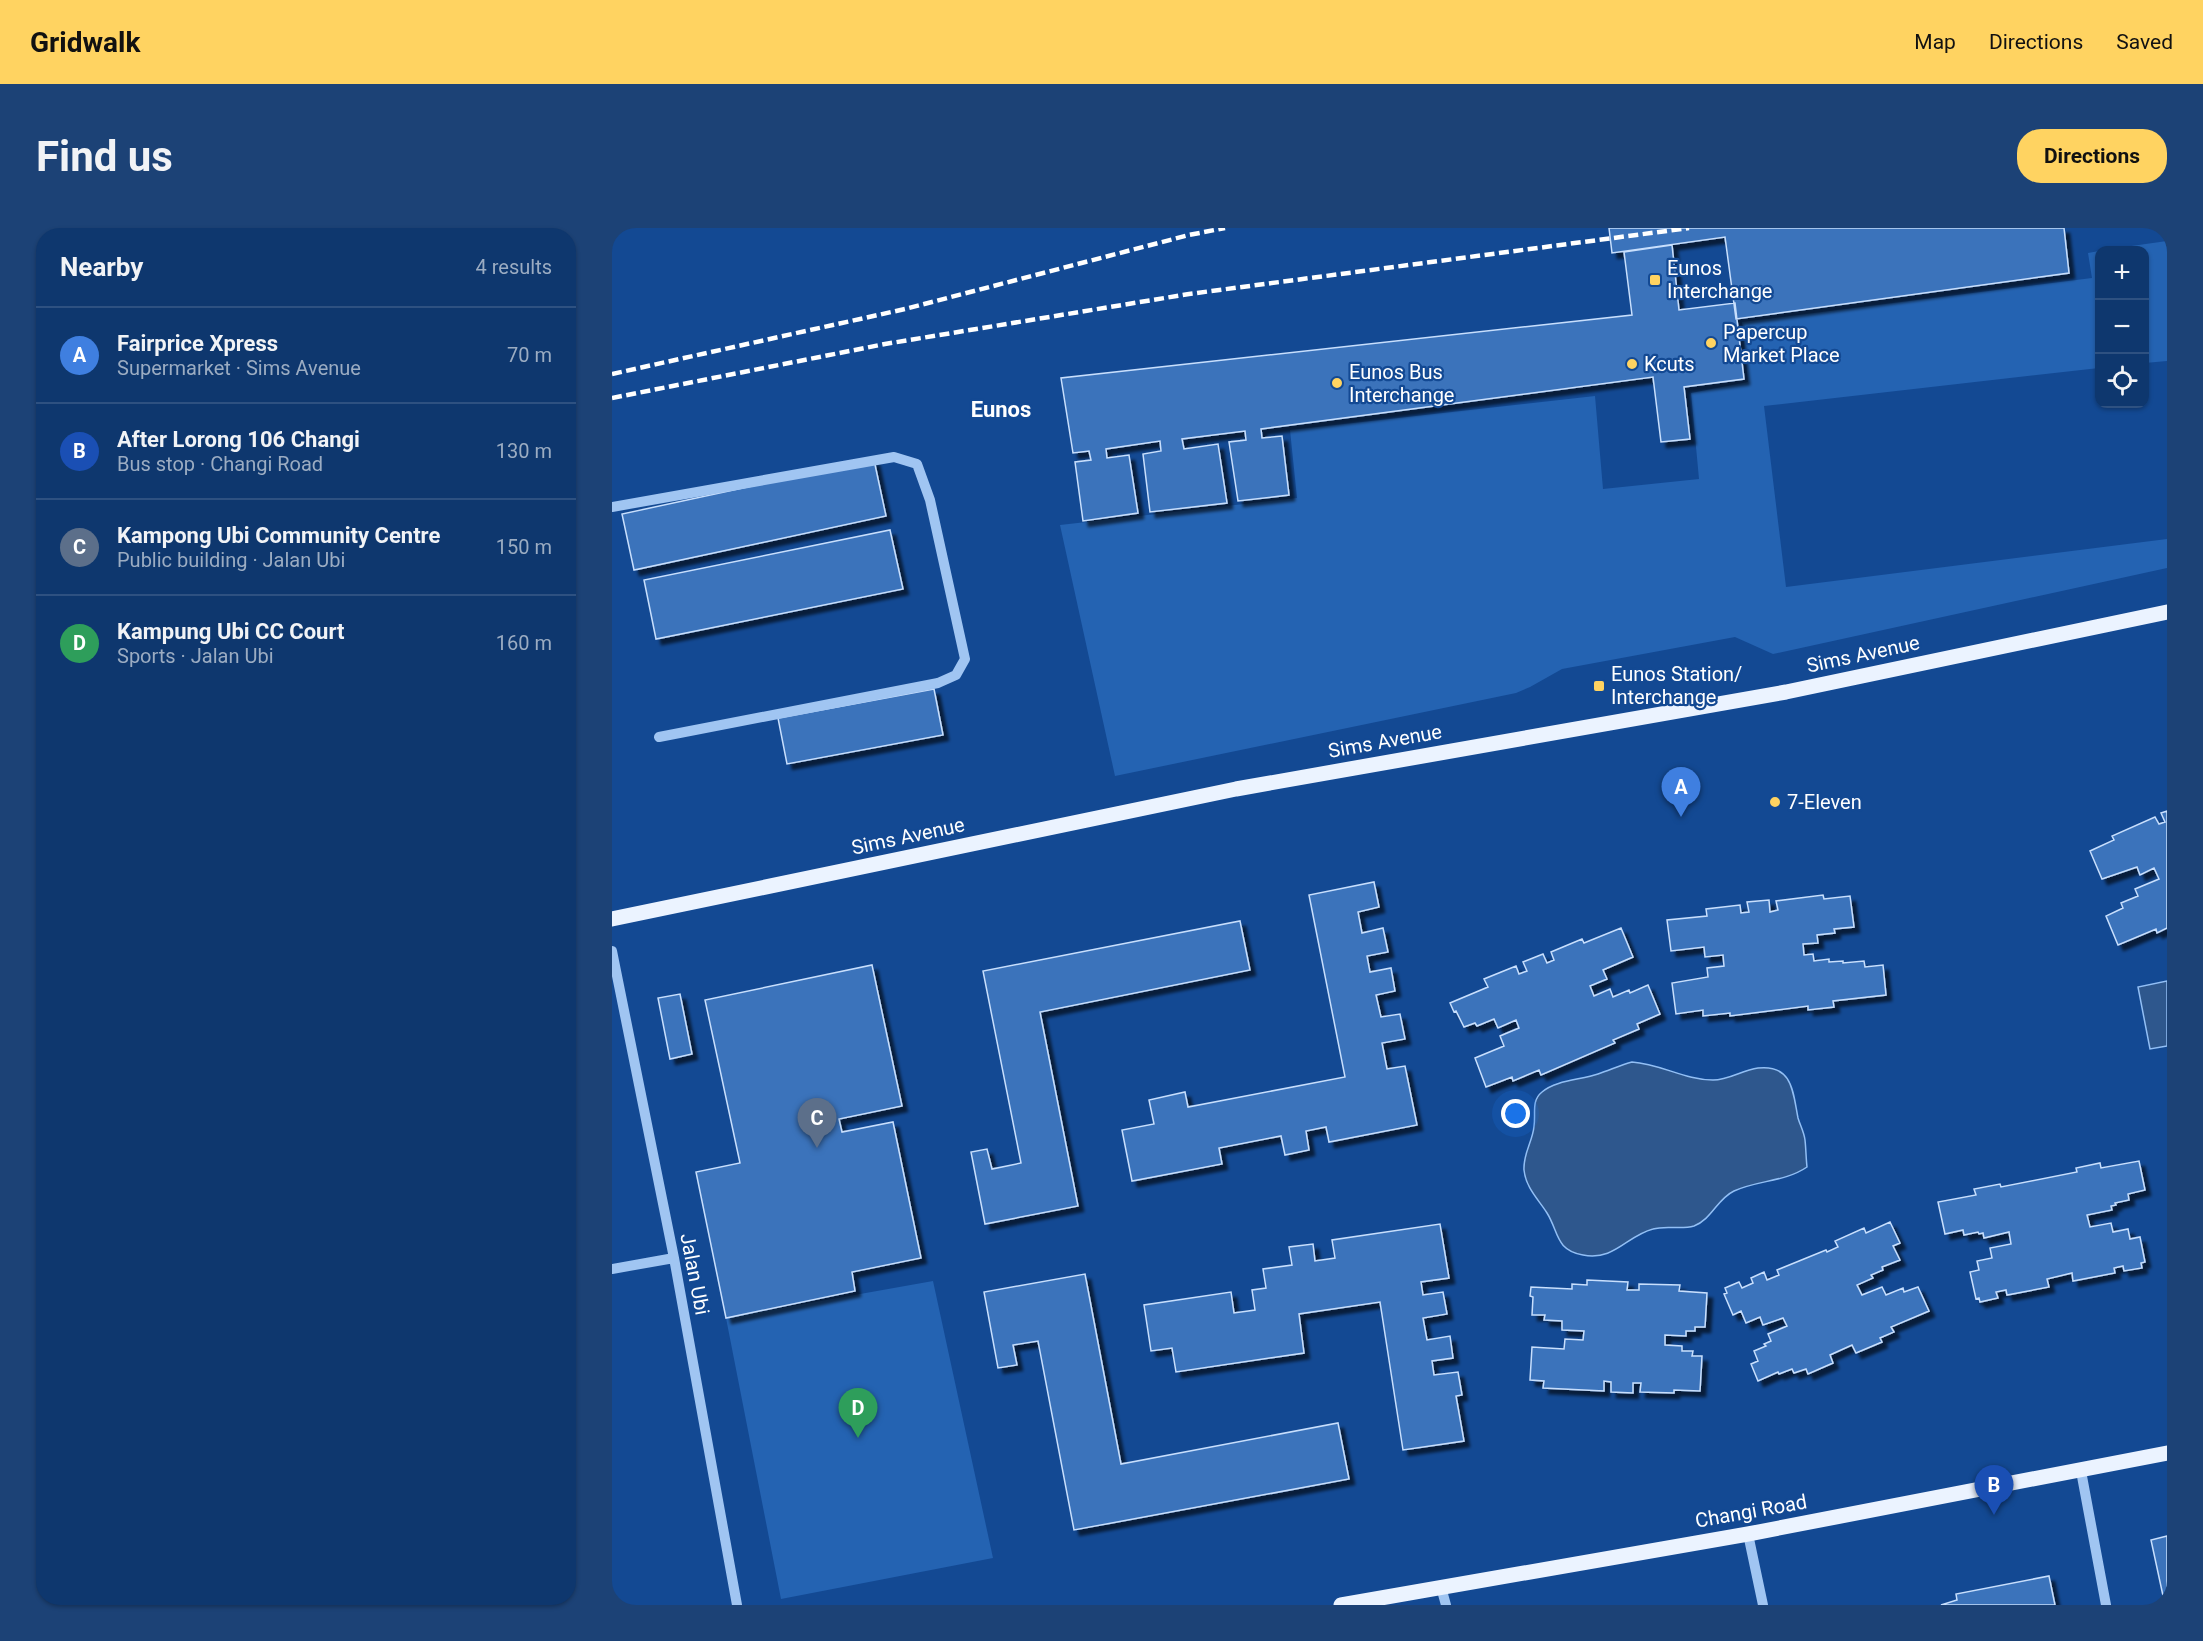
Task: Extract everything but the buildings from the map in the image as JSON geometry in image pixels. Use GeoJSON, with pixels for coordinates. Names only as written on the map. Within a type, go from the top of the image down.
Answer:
{"type":"FeatureCollection","features":[{"type":"Feature","properties":{"kind":"main road","name":"Sims Avenue"},"geometry":{"type":"LineString","coordinates":[[612,920],[1236,789],[1786,692],[2167,612]]}},
{"type":"Feature","properties":{"kind":"main road","name":"Changi Road"},"geometry":{"type":"LineString","coordinates":[[1341,1605],[1748,1534],[2167,1453]]}},
{"type":"Feature","properties":{"kind":"street"},"geometry":{"type":"LineString","coordinates":[[612,507],[894,457],[917,464],[930,500],[965,659],[957,675],[938,683],[659,737]]}},
{"type":"Feature","properties":{"kind":"street","name":"Jalan Ubi"},"geometry":{"type":"LineString","coordinates":[[612,951],[674,1258],[737,1605]]}},
{"type":"Feature","properties":{"kind":"street"},"geometry":{"type":"LineString","coordinates":[[612,1269],[674,1258]]}},
{"type":"Feature","properties":{"kind":"street"},"geometry":{"type":"LineString","coordinates":[[2081,1471],[2106,1605]]}},
{"type":"Feature","properties":{"kind":"street"},"geometry":{"type":"LineString","coordinates":[[1748,1534],[1762,1605]]}},
{"type":"Feature","properties":{"kind":"street"},"geometry":{"type":"LineString","coordinates":[[1442,1587],[1446,1605]]}},
{"type":"Feature","properties":{"kind":"shaded area"},"geometry":{"type":"Polygon","coordinates":[[[2167,241],[2167,361],[2149,363],[2149,246],[2131,246],[2167,241]]]}},
{"type":"Feature","properties":{"kind":"shaded area"},"geometry":{"type":"Polygon","coordinates":[[[2095,252],[2095,368],[1764,406],[1786,587],[2167,539],[2167,568],[1773,654],[1735,637],[1562,669],[1516,693],[1115,776],[1060,525],[1297,498],[1290,430],[1595,396],[1603,489],[1699,479],[1691,393],[1748,382],[1742,322],[2092,278],[2088,253],[2095,252]]]}},
{"type":"Feature","properties":{"kind":"shaded area"},"geometry":{"type":"Polygon","coordinates":[[[2167,981],[2167,1046],[2150,1049],[2138,987],[2167,981]]]}},
{"type":"Feature","properties":{"kind":"shaded area"},"geometry":{"type":"Polygon","coordinates":[[[1632,1062],[1713,1080],[1758,1068],[1770,1068],[1785,1075],[1792,1090],[1804,1137],[1807,1167],[1790,1176],[1734,1191],[1723,1199],[1705,1219],[1694,1226],[1653,1229],[1612,1251],[1594,1256],[1574,1253],[1567,1249],[1562,1245],[1551,1220],[1530,1188],[1525,1176],[1524,1164],[1533,1131],[1536,1099],[1542,1092],[1554,1085],[1591,1076],[1632,1062]]]}},
{"type":"Feature","properties":{"kind":"shaded area"},"geometry":{"type":"Polygon","coordinates":[[[933,1281],[993,1558],[781,1599],[726,1318],[933,1281]]]}},
{"type":"Feature","properties":{"kind":"railway"},"geometry":{"type":"LineString","coordinates":[[612,374],[905,309],[1189,235],[1225,228]]}},
{"type":"Feature","properties":{"kind":"railway"},"geometry":{"type":"LineString","coordinates":[[612,398],[885,344],[1189,294],[1689,228]]}},
{"type":"Feature","properties":{"kind":"place","name":"Eunos Interchange"},"geometry":{"type":"Point","coordinates":[1655,280]}},
{"type":"Feature","properties":{"kind":"place","name":"Papercup Market Place"},"geometry":{"type":"Point","coordinates":[1711,343]}},
{"type":"Feature","properties":{"kind":"place","name":"Kcuts"},"geometry":{"type":"Point","coordinates":[1632,364]}},
{"type":"Feature","properties":{"kind":"place","name":"Eunos Bus Interchange"},"geometry":{"type":"Point","coordinates":[1337,383]}},
{"type":"Feature","properties":{"kind":"place","name":"Eunos Station/ Interchange"},"geometry":{"type":"Point","coordinates":[1599,686]}},
{"type":"Feature","properties":{"kind":"place","name":"7-Eleven"},"geometry":{"type":"Point","coordinates":[1775,802]}},
{"type":"Feature","properties":{"kind":"place","name":"Fairprice Xpress"},"geometry":{"type":"Point","coordinates":[1681,817]}},
{"type":"Feature","properties":{"kind":"place","name":"Kampong Ubi Community Centre"},"geometry":{"type":"Point","coordinates":[817,1148]}},
{"type":"Feature","properties":{"kind":"place","name":"Kampung Ubi CC Court"},"geometry":{"type":"Point","coordinates":[858,1438]}},
{"type":"Feature","properties":{"kind":"place","name":"After Lorong 106 Changi"},"geometry":{"type":"Point","coordinates":[1994,1515]}},
{"type":"Feature","properties":{"kind":"district","name":"Eunos"},"geometry":{"type":"Point","coordinates":[1001,409]}}]}
